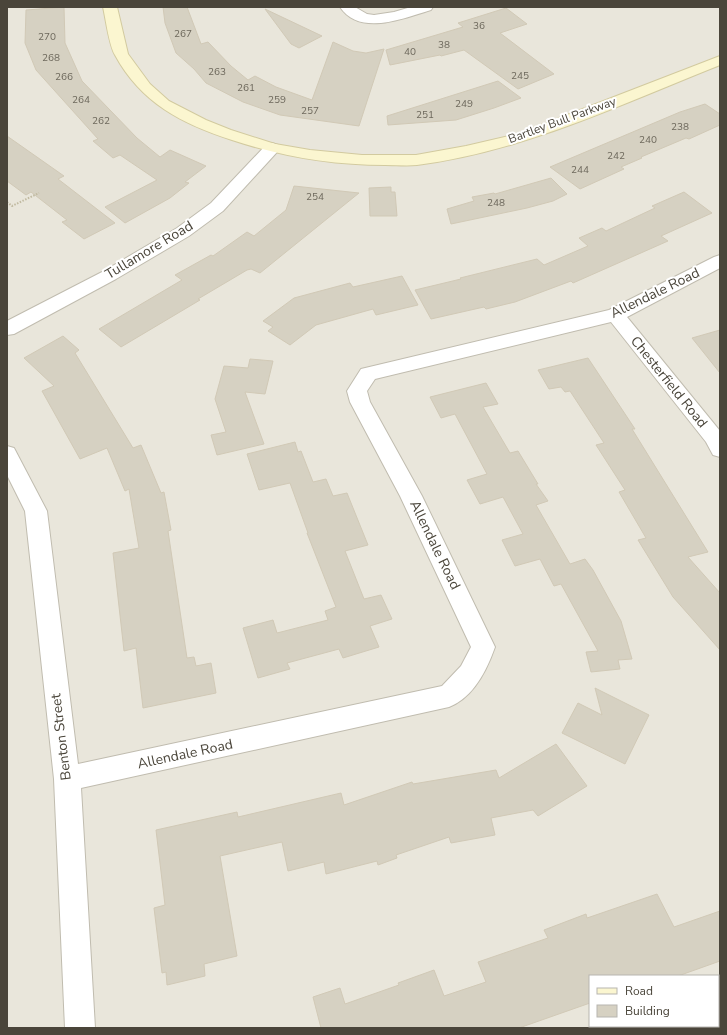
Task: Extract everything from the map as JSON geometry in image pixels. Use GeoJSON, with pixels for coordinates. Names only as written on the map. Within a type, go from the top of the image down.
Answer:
{"type":"FeatureCollection","features":[{"type":"Feature","properties":{"kind":"street","name":"Bartley Bull Parkway"},"geometry":{"type":"LineString","coordinates":[[110,7],[121,54],[145,87],[164,104],[200,123],[225,133],[272,148],[310,155],[362,160],[416,160],[523,137],[720,60]]}},
{"type":"Feature","properties":{"kind":"street"},"geometry":{"type":"LineString","coordinates":[[347,7],[351,12],[364,18],[380,20],[426,7]]}},
{"type":"Feature","properties":{"kind":"street","name":"Tullamore Road"},"geometry":{"type":"LineString","coordinates":[[7,329],[110,274],[182,232],[217,207],[272,148]]}},
{"type":"Feature","properties":{"kind":"street","name":"Allendale Road"},"geometry":{"type":"LineString","coordinates":[[67,779],[449,696],[467,678],[479,662],[484,647],[412,496],[360,402],[357,391],[368,374],[616,315],[720,261]]}},
{"type":"Feature","properties":{"kind":"street","name":"Chesterfield Road"},"geometry":{"type":"LineString","coordinates":[[616,315],[713,437],[720,449]]}},
{"type":"Feature","properties":{"kind":"street","name":"Benton Street"},"geometry":{"type":"LineString","coordinates":[[7,454],[36,511],[67,779],[80,1028]]}},
{"type":"Feature","properties":{"kind":"path"},"geometry":{"type":"LineString","coordinates":[[7,202],[12,206],[39,192]]}},
{"type":"Feature","properties":{"kind":"shaded area"},"geometry":{"type":"Polygon","coordinates":[[[7,7],[720,7],[720,1028],[7,1028],[7,7]]]}},
{"type":"Feature","properties":{"kind":"building"},"geometry":{"type":"Polygon","coordinates":[[[64,7],[65,43],[82,81],[137,138],[160,157],[170,150],[206,166],[185,182],[189,183],[170,198],[125,223],[105,207],[157,180],[120,155],[113,158],[93,141],[98,139],[36,70],[25,43],[26,10],[64,7]]]}},
{"type":"Feature","properties":{"kind":"building"},"geometry":{"type":"Polygon","coordinates":[[[163,7],[187,7],[201,44],[208,42],[231,66],[248,80],[255,76],[276,87],[312,100],[333,42],[353,51],[366,53],[384,49],[359,126],[280,115],[243,102],[206,83],[194,69],[176,53],[165,23],[163,7]]]}},
{"type":"Feature","properties":{"kind":"building"},"geometry":{"type":"Polygon","coordinates":[[[506,8],[527,24],[500,33],[554,74],[518,89],[464,50],[441,56],[390,65],[386,50],[463,27],[458,23],[506,8]]]}},
{"type":"Feature","properties":{"kind":"building"},"geometry":{"type":"Polygon","coordinates":[[[265,9],[322,36],[299,48],[291,44],[265,9]]]}},
{"type":"Feature","properties":{"kind":"building"},"geometry":{"type":"Polygon","coordinates":[[[498,81],[521,98],[456,120],[388,125],[387,116],[498,81]]]}},
{"type":"Feature","properties":{"kind":"building"},"geometry":{"type":"Polygon","coordinates":[[[705,104],[720,114],[720,125],[689,139],[686,138],[641,157],[642,158],[621,167],[624,169],[580,189],[550,167],[680,112],[705,104]]]}},
{"type":"Feature","properties":{"kind":"building"},"geometry":{"type":"Polygon","coordinates":[[[7,136],[64,176],[58,179],[115,223],[84,239],[62,222],[67,220],[31,192],[26,195],[7,181],[7,136]]]}},
{"type":"Feature","properties":{"kind":"building"},"geometry":{"type":"Polygon","coordinates":[[[551,178],[567,194],[553,201],[527,208],[451,224],[447,209],[474,201],[472,197],[495,194],[551,178]]]}},
{"type":"Feature","properties":{"kind":"building"},"geometry":{"type":"Polygon","coordinates":[[[294,186],[359,193],[260,273],[251,269],[247,270],[121,347],[99,329],[182,280],[175,275],[211,255],[213,256],[247,232],[254,236],[286,210],[294,186]]]}},
{"type":"Feature","properties":{"kind":"building"},"geometry":{"type":"Polygon","coordinates":[[[391,187],[391,192],[395,192],[397,216],[370,216],[369,188],[391,187]]]}},
{"type":"Feature","properties":{"kind":"building"},"geometry":{"type":"Polygon","coordinates":[[[684,192],[712,213],[661,236],[668,241],[573,283],[571,281],[515,302],[486,309],[484,307],[431,319],[415,290],[537,259],[544,265],[588,246],[579,238],[602,228],[606,231],[655,208],[652,206],[684,192]]]}},
{"type":"Feature","properties":{"kind":"building"},"geometry":{"type":"Polygon","coordinates":[[[402,276],[418,305],[376,315],[373,309],[316,325],[290,345],[268,331],[273,327],[263,321],[294,298],[350,283],[353,287],[402,276]]]}},
{"type":"Feature","properties":{"kind":"building"},"geometry":{"type":"Polygon","coordinates":[[[720,330],[720,373],[692,338],[720,330]]]}},
{"type":"Feature","properties":{"kind":"building"},"geometry":{"type":"Polygon","coordinates":[[[63,336],[79,350],[75,353],[133,448],[141,445],[161,493],[164,492],[171,530],[168,531],[187,658],[194,657],[196,666],[211,663],[216,693],[143,708],[136,648],[124,651],[113,553],[139,548],[129,489],[125,491],[107,448],[80,459],[42,391],[54,386],[24,358],[63,336]]]}},
{"type":"Feature","properties":{"kind":"building"},"geometry":{"type":"Polygon","coordinates":[[[588,358],[635,429],[632,429],[708,552],[688,557],[720,593],[720,650],[673,597],[638,540],[646,538],[619,492],[625,490],[596,445],[604,443],[570,391],[565,392],[561,387],[549,389],[538,370],[588,358]]]}},
{"type":"Feature","properties":{"kind":"building"},"geometry":{"type":"Polygon","coordinates":[[[250,359],[273,361],[265,394],[245,392],[264,444],[217,455],[211,435],[226,432],[215,399],[224,366],[248,368],[250,359]]]}},
{"type":"Feature","properties":{"kind":"building"},"geometry":{"type":"Polygon","coordinates":[[[486,383],[498,404],[483,407],[510,453],[518,451],[538,484],[536,484],[548,501],[536,505],[570,564],[585,559],[593,570],[621,621],[632,659],[618,660],[620,669],[591,672],[586,652],[598,651],[561,584],[554,586],[540,559],[515,566],[502,540],[523,534],[503,497],[480,504],[467,480],[487,474],[455,414],[441,418],[430,397],[486,383]]]}},
{"type":"Feature","properties":{"kind":"building"},"geometry":{"type":"Polygon","coordinates":[[[295,442],[298,452],[301,451],[313,482],[326,479],[333,496],[347,493],[368,545],[345,551],[364,599],[381,595],[392,619],[370,626],[379,647],[343,658],[339,649],[287,663],[290,669],[258,678],[243,628],[273,620],[277,633],[328,620],[325,611],[336,607],[307,533],[290,483],[259,490],[247,454],[295,442]]]}},
{"type":"Feature","properties":{"kind":"building"},"geometry":{"type":"Polygon","coordinates":[[[595,688],[649,715],[625,764],[562,733],[578,703],[602,715],[595,688]]]}},
{"type":"Feature","properties":{"kind":"building"},"geometry":{"type":"Polygon","coordinates":[[[556,744],[587,786],[538,816],[533,810],[491,818],[495,835],[451,843],[449,837],[396,855],[397,858],[378,865],[377,861],[326,874],[324,862],[288,871],[282,842],[220,856],[237,956],[204,964],[205,976],[167,985],[166,972],[162,973],[154,908],[165,905],[156,830],[237,812],[238,817],[341,793],[344,805],[412,782],[413,784],[496,770],[499,778],[556,744]]]}},
{"type":"Feature","properties":{"kind":"building"},"geometry":{"type":"Polygon","coordinates":[[[657,894],[674,927],[720,911],[720,961],[681,975],[589,975],[589,1003],[519,1028],[321,1028],[313,997],[340,988],[345,1004],[399,985],[398,983],[434,970],[444,996],[486,982],[478,962],[548,938],[544,930],[586,914],[587,918],[657,894]]]}}]}
